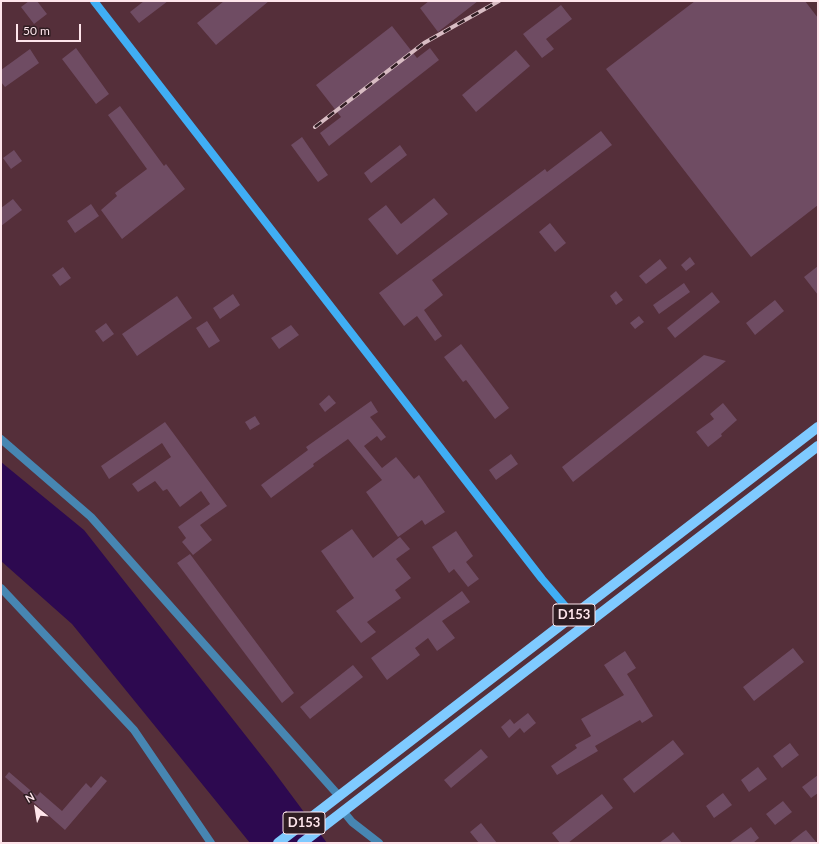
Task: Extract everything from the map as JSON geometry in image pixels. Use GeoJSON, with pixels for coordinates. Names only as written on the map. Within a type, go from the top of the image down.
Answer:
{"type":"FeatureCollection","features":[{"type":"Feature","properties":{"kind":"main road"},"geometry":{"type":"LineString","coordinates":[[94,1],[542,579],[583,627]]}},
{"type":"Feature","properties":{"kind":"main road","name":"D153"},"geometry":{"type":"LineString","coordinates":[[278,843],[818,427]]}},
{"type":"Feature","properties":{"kind":"main road","name":"D153"},"geometry":{"type":"LineString","coordinates":[[302,843],[818,446]]}},
{"type":"Feature","properties":{"kind":"street"},"geometry":{"type":"LineString","coordinates":[[1,439],[91,516],[339,796]]}},
{"type":"Feature","properties":{"kind":"street"},"geometry":{"type":"LineString","coordinates":[[1,588],[134,730],[211,843]]}},
{"type":"Feature","properties":{"kind":"street"},"geometry":{"type":"LineString","coordinates":[[341,813],[379,843]]}},
{"type":"Feature","properties":{"kind":"shaded area"},"geometry":{"type":"Polygon","coordinates":[[[1,462],[84,530],[272,769],[327,843],[250,843],[72,624],[1,561],[1,462]]]}},
{"type":"Feature","properties":{"kind":"building"},"geometry":{"type":"Polygon","coordinates":[[[29,1],[37,1],[47,14],[34,24],[21,7],[29,1]]]}},
{"type":"Feature","properties":{"kind":"building"},"geometry":{"type":"Polygon","coordinates":[[[144,1],[168,1],[139,23],[130,12],[144,1]]]}},
{"type":"Feature","properties":{"kind":"building"},"geometry":{"type":"Polygon","coordinates":[[[224,1],[269,1],[216,45],[197,23],[224,1]]]}},
{"type":"Feature","properties":{"kind":"building"},"geometry":{"type":"Polygon","coordinates":[[[429,1],[478,1],[438,32],[420,8],[429,1]]]}},
{"type":"Feature","properties":{"kind":"building"},"geometry":{"type":"Polygon","coordinates":[[[695,1],[805,1],[818,18],[818,205],[751,257],[606,69],[695,1]]]}},
{"type":"Feature","properties":{"kind":"building"},"geometry":{"type":"Polygon","coordinates":[[[561,5],[572,19],[546,39],[554,49],[542,58],[523,34],[561,5]]]}},
{"type":"Feature","properties":{"kind":"building"},"geometry":{"type":"Polygon","coordinates":[[[392,26],[417,58],[430,48],[439,60],[329,146],[320,133],[341,117],[316,85],[392,26]]]}},
{"type":"Feature","properties":{"kind":"building"},"geometry":{"type":"Polygon","coordinates":[[[76,48],[109,94],[96,104],[62,59],[76,48]]]}},
{"type":"Feature","properties":{"kind":"building"},"geometry":{"type":"Polygon","coordinates":[[[30,49],[39,63],[5,87],[1,82],[1,70],[30,49]]]}},
{"type":"Feature","properties":{"kind":"building"},"geometry":{"type":"Polygon","coordinates":[[[516,50],[530,66],[476,112],[462,95],[516,50]]]}},
{"type":"Feature","properties":{"kind":"building"},"geometry":{"type":"Polygon","coordinates":[[[120,106],[164,166],[166,164],[185,189],[122,239],[101,210],[117,196],[115,193],[147,169],[108,115],[120,106]]]}},
{"type":"Feature","properties":{"kind":"building"},"geometry":{"type":"Polygon","coordinates":[[[601,131],[612,145],[432,280],[443,295],[424,310],[442,336],[435,341],[417,316],[404,326],[379,293],[545,169],[547,172],[601,131]]]}},
{"type":"Feature","properties":{"kind":"building"},"geometry":{"type":"Polygon","coordinates":[[[302,137],[328,175],[318,182],[291,145],[302,137]]]}},
{"type":"Feature","properties":{"kind":"building"},"geometry":{"type":"Polygon","coordinates":[[[400,145],[407,155],[371,183],[364,173],[400,145]]]}},
{"type":"Feature","properties":{"kind":"building"},"geometry":{"type":"Polygon","coordinates":[[[14,150],[22,161],[11,169],[3,158],[14,150]]]}},
{"type":"Feature","properties":{"kind":"building"},"geometry":{"type":"Polygon","coordinates":[[[434,198],[448,214],[397,255],[368,219],[386,205],[401,224],[434,198]]]}},
{"type":"Feature","properties":{"kind":"building"},"geometry":{"type":"Polygon","coordinates":[[[13,199],[22,210],[1,226],[1,208],[13,199]]]}},
{"type":"Feature","properties":{"kind":"building"},"geometry":{"type":"Polygon","coordinates":[[[91,204],[99,216],[75,233],[67,221],[91,204]]]}},
{"type":"Feature","properties":{"kind":"building"},"geometry":{"type":"Polygon","coordinates":[[[550,223],[566,243],[555,252],[539,232],[550,223]]]}},
{"type":"Feature","properties":{"kind":"building"},"geometry":{"type":"Polygon","coordinates":[[[690,257],[695,264],[686,271],[681,265],[690,257]]]}},
{"type":"Feature","properties":{"kind":"building"},"geometry":{"type":"Polygon","coordinates":[[[660,259],[667,268],[646,284],[639,276],[660,259]]]}},
{"type":"Feature","properties":{"kind":"building"},"geometry":{"type":"Polygon","coordinates":[[[818,266],[818,295],[804,277],[818,266]]]}},
{"type":"Feature","properties":{"kind":"building"},"geometry":{"type":"Polygon","coordinates":[[[63,267],[71,278],[60,286],[52,275],[63,267]]]}},
{"type":"Feature","properties":{"kind":"building"},"geometry":{"type":"Polygon","coordinates":[[[684,283],[690,292],[659,314],[653,305],[684,283]]]}},
{"type":"Feature","properties":{"kind":"building"},"geometry":{"type":"Polygon","coordinates":[[[616,291],[623,300],[616,305],[610,296],[616,291]]]}},
{"type":"Feature","properties":{"kind":"building"},"geometry":{"type":"Polygon","coordinates":[[[712,292],[720,302],[675,338],[667,328],[712,292]]]}},
{"type":"Feature","properties":{"kind":"building"},"geometry":{"type":"Polygon","coordinates":[[[233,294],[240,305],[220,319],[213,308],[233,294]]]}},
{"type":"Feature","properties":{"kind":"building"},"geometry":{"type":"Polygon","coordinates":[[[177,296],[192,318],[137,356],[122,334],[177,296]]]}},
{"type":"Feature","properties":{"kind":"building"},"geometry":{"type":"Polygon","coordinates":[[[775,300],[784,311],[755,335],[746,323],[775,300]]]}},
{"type":"Feature","properties":{"kind":"building"},"geometry":{"type":"Polygon","coordinates":[[[639,316],[644,322],[635,329],[630,323],[639,316]]]}},
{"type":"Feature","properties":{"kind":"building"},"geometry":{"type":"Polygon","coordinates":[[[207,321],[220,341],[209,348],[196,328],[207,321]]]}},
{"type":"Feature","properties":{"kind":"building"},"geometry":{"type":"Polygon","coordinates":[[[106,323],[114,334],[103,342],[95,331],[106,323]]]}},
{"type":"Feature","properties":{"kind":"building"},"geometry":{"type":"Polygon","coordinates":[[[291,325],[299,335],[279,349],[271,338],[291,325]]]}},
{"type":"Feature","properties":{"kind":"building"},"geometry":{"type":"Polygon","coordinates":[[[461,344],[509,408],[495,419],[466,380],[463,382],[444,357],[461,344]]]}},
{"type":"Feature","properties":{"kind":"building"},"geometry":{"type":"Polygon","coordinates":[[[704,355],[726,361],[573,482],[562,467],[704,355]]]}},
{"type":"Feature","properties":{"kind":"building"},"geometry":{"type":"Polygon","coordinates":[[[329,395],[336,403],[325,412],[319,404],[329,395]]]}},
{"type":"Feature","properties":{"kind":"building"},"geometry":{"type":"Polygon","coordinates":[[[371,401],[378,412],[370,417],[386,437],[381,441],[377,436],[364,446],[382,468],[396,457],[414,479],[419,475],[445,512],[425,525],[422,520],[398,537],[366,492],[382,480],[348,439],[313,464],[314,466],[271,498],[261,485],[308,450],[306,447],[371,401]]]}},
{"type":"Feature","properties":{"kind":"building"},"geometry":{"type":"Polygon","coordinates":[[[723,403],[737,420],[721,434],[722,436],[708,447],[696,432],[714,419],[710,414],[723,403]]]}},
{"type":"Feature","properties":{"kind":"building"},"geometry":{"type":"Polygon","coordinates":[[[255,416],[260,424],[250,430],[245,422],[255,416]]]}},
{"type":"Feature","properties":{"kind":"building"},"geometry":{"type":"Polygon","coordinates":[[[165,422],[227,506],[200,525],[212,540],[193,555],[182,542],[186,538],[178,527],[210,504],[201,491],[180,507],[167,489],[163,491],[155,481],[138,492],[132,484],[171,457],[162,443],[109,479],[101,466],[165,422]]]}},
{"type":"Feature","properties":{"kind":"building"},"geometry":{"type":"Polygon","coordinates":[[[511,454],[518,464],[496,480],[489,470],[511,454]]]}},
{"type":"Feature","properties":{"kind":"building"},"geometry":{"type":"Polygon","coordinates":[[[352,529],[373,558],[400,537],[410,549],[396,559],[411,578],[395,590],[401,598],[367,622],[376,632],[361,643],[336,611],[354,598],[321,551],[352,529]]]}},
{"type":"Feature","properties":{"kind":"building"},"geometry":{"type":"Polygon","coordinates":[[[456,531],[473,556],[466,562],[479,579],[468,587],[454,569],[449,573],[432,547],[456,531]]]}},
{"type":"Feature","properties":{"kind":"building"},"geometry":{"type":"Polygon","coordinates":[[[190,554],[294,693],[282,703],[177,563],[190,554]]]}},
{"type":"Feature","properties":{"kind":"building"},"geometry":{"type":"Polygon","coordinates":[[[462,591],[470,602],[442,621],[455,638],[437,651],[428,638],[415,648],[420,655],[387,680],[371,658],[462,591]]]}},
{"type":"Feature","properties":{"kind":"building"},"geometry":{"type":"Polygon","coordinates":[[[793,648],[804,662],[754,701],[743,687],[793,648]]]}},
{"type":"Feature","properties":{"kind":"building"},"geometry":{"type":"Polygon","coordinates":[[[625,651],[636,668],[627,674],[653,716],[642,723],[640,720],[595,746],[598,751],[557,775],[551,766],[577,748],[575,745],[591,736],[581,719],[624,695],[604,665],[625,651]]]}},
{"type":"Feature","properties":{"kind":"building"},"geometry":{"type":"Polygon","coordinates":[[[353,665],[363,677],[310,719],[300,707],[353,665]]]}},
{"type":"Feature","properties":{"kind":"building"},"geometry":{"type":"Polygon","coordinates":[[[528,713],[536,723],[524,733],[520,728],[509,738],[501,727],[510,719],[514,724],[528,713]]]}},
{"type":"Feature","properties":{"kind":"building"},"geometry":{"type":"Polygon","coordinates":[[[673,740],[684,754],[634,793],[623,779],[673,740]]]}},
{"type":"Feature","properties":{"kind":"building"},"geometry":{"type":"Polygon","coordinates":[[[790,743],[799,755],[782,768],[773,756],[790,743]]]}},
{"type":"Feature","properties":{"kind":"building"},"geometry":{"type":"Polygon","coordinates":[[[481,749],[488,757],[451,788],[444,780],[481,749]]]}},
{"type":"Feature","properties":{"kind":"building"},"geometry":{"type":"Polygon","coordinates":[[[758,767],[767,779],[749,792],[741,780],[758,767]]]}},
{"type":"Feature","properties":{"kind":"building"},"geometry":{"type":"Polygon","coordinates":[[[9,772],[37,796],[40,792],[62,811],[86,783],[91,788],[101,776],[107,781],[65,830],[5,777],[9,772]]]}},
{"type":"Feature","properties":{"kind":"building"},"geometry":{"type":"Polygon","coordinates":[[[818,775],[818,793],[811,798],[802,787],[818,775]]]}},
{"type":"Feature","properties":{"kind":"building"},"geometry":{"type":"Polygon","coordinates":[[[723,793],[732,805],[714,818],[706,806],[723,793]]]}},
{"type":"Feature","properties":{"kind":"building"},"geometry":{"type":"Polygon","coordinates":[[[602,794],[613,808],[568,843],[560,843],[552,833],[602,794]]]}},
{"type":"Feature","properties":{"kind":"building"},"geometry":{"type":"Polygon","coordinates":[[[783,801],[792,812],[775,825],[766,814],[783,801]]]}},
{"type":"Feature","properties":{"kind":"building"},"geometry":{"type":"Polygon","coordinates":[[[481,823],[497,843],[479,843],[470,832],[481,823]]]}},
{"type":"Feature","properties":{"kind":"building"},"geometry":{"type":"Polygon","coordinates":[[[751,827],[759,838],[753,843],[729,843],[751,827]]]}},
{"type":"Feature","properties":{"kind":"building"},"geometry":{"type":"Polygon","coordinates":[[[806,830],[817,843],[789,843],[803,832],[806,830]]]}},
{"type":"Feature","properties":{"kind":"building"},"geometry":{"type":"Polygon","coordinates":[[[673,832],[682,843],[659,843],[670,835],[673,832]]]}},
{"type":"Feature","properties":{"kind":"railway"},"geometry":{"type":"LineString","coordinates":[[315,127],[424,43],[499,1]]}}]}
